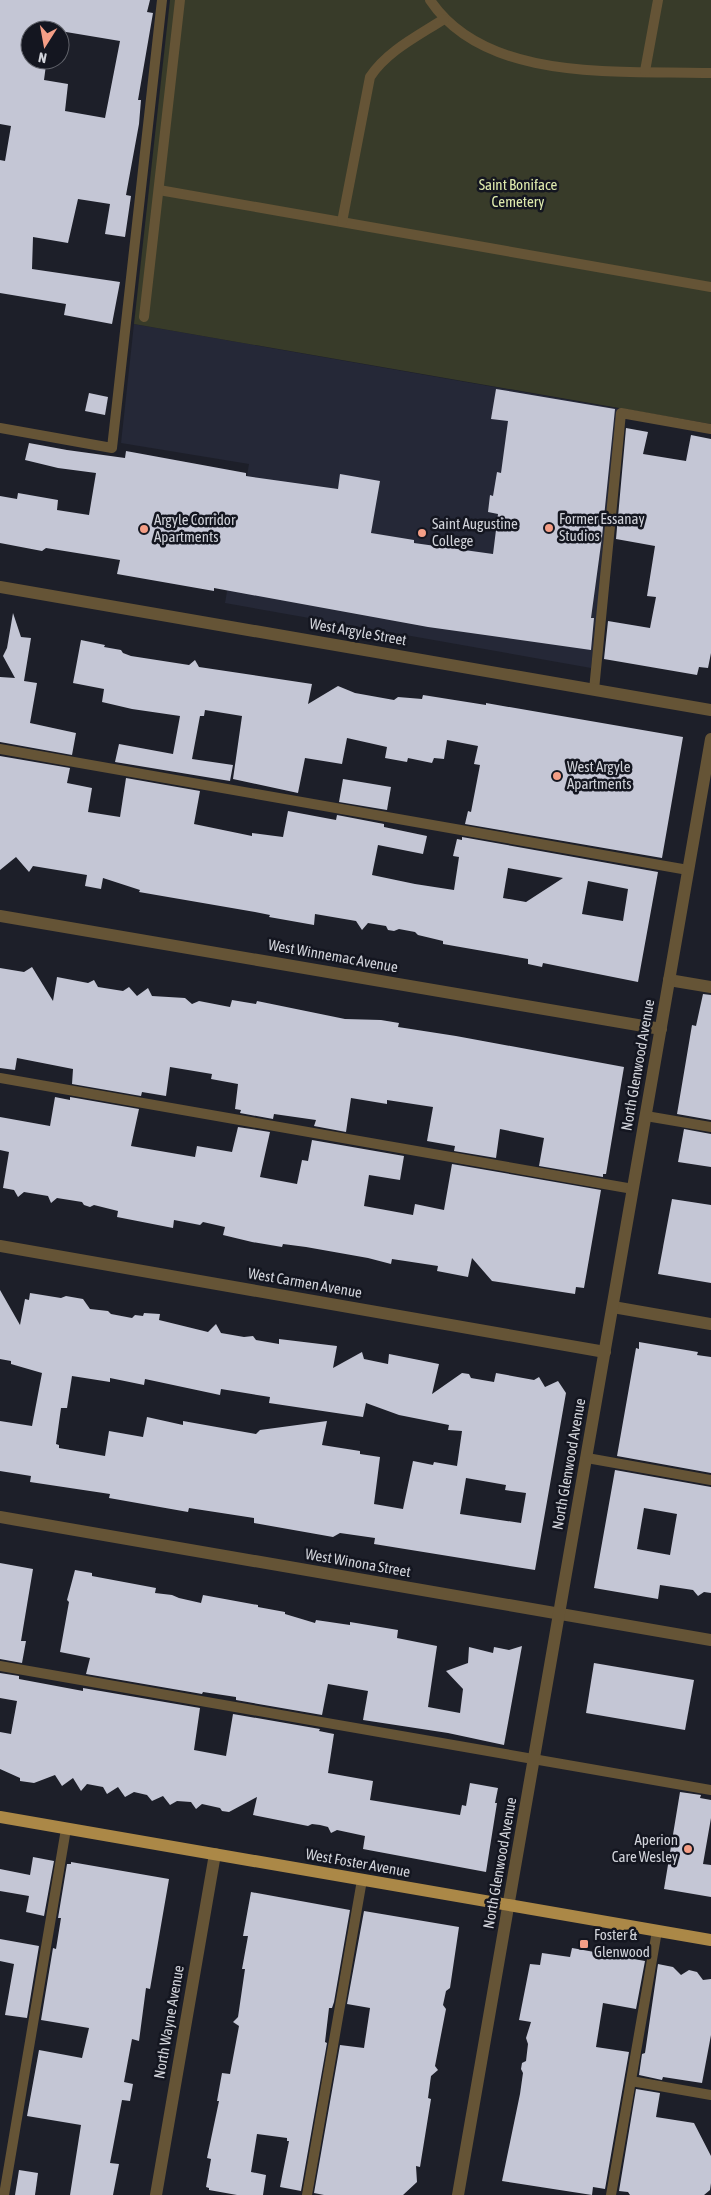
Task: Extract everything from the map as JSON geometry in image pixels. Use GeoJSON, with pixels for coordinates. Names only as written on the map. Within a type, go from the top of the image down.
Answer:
{"type":"FeatureCollection","features":[{"type":"Feature","properties":{"kind":"main road","name":"West Foster Avenue"},"geometry":{"type":"LineString","coordinates":[[0,1817],[711,1940]]}},
{"type":"Feature","properties":{"kind":"street","name":"West Argyle Street"},"geometry":{"type":"LineString","coordinates":[[0,587],[711,710]]}},
{"type":"Feature","properties":{"kind":"street","name":"North Glenwood Avenue"},"geometry":{"type":"LineString","coordinates":[[458,2195],[711,739]]}},
{"type":"Feature","properties":{"kind":"street","name":"West Winnemac Avenue"},"geometry":{"type":"LineString","coordinates":[[0,916],[661,1029]]}},
{"type":"Feature","properties":{"kind":"street"},"geometry":{"type":"LineString","coordinates":[[669,980],[711,988]]}},
{"type":"Feature","properties":{"kind":"street","name":"West Carmen Avenue"},"geometry":{"type":"LineString","coordinates":[[0,1246],[605,1352]]}},
{"type":"Feature","properties":{"kind":"street"},"geometry":{"type":"LineString","coordinates":[[613,1307],[711,1324]]}},
{"type":"Feature","properties":{"kind":"street","name":"West Winona Street"},"geometry":{"type":"LineString","coordinates":[[0,1517],[711,1640]]}},
{"type":"Feature","properties":{"kind":"street","name":"North Wayne Avenue"},"geometry":{"type":"LineString","coordinates":[[156,2195],[214,1854]]}},
{"type":"Feature","properties":{"kind":"lane"},"geometry":{"type":"LineString","coordinates":[[0,428],[112,448],[162,0]]}},
{"type":"Feature","properties":{"kind":"lane"},"geometry":{"type":"LineString","coordinates":[[144,318],[180,0]]}},
{"type":"Feature","properties":{"kind":"lane"},"geometry":{"type":"LineString","coordinates":[[430,0],[444,19],[465,36],[510,57],[543,65],[594,70],[711,73]]}},
{"type":"Feature","properties":{"kind":"lane"},"geometry":{"type":"LineString","coordinates":[[645,71],[658,0]]}},
{"type":"Feature","properties":{"kind":"lane"},"geometry":{"type":"LineString","coordinates":[[342,222],[370,77],[388,57],[444,19]]}},
{"type":"Feature","properties":{"kind":"lane"},"geometry":{"type":"LineString","coordinates":[[159,190],[711,288]]}},
{"type":"Feature","properties":{"kind":"lane"},"geometry":{"type":"LineString","coordinates":[[594,690],[621,413],[711,429]]}},
{"type":"Feature","properties":{"kind":"lane"},"geometry":{"type":"LineString","coordinates":[[0,749],[688,870]]}},
{"type":"Feature","properties":{"kind":"lane"},"geometry":{"type":"LineString","coordinates":[[0,1078],[633,1189]]}},
{"type":"Feature","properties":{"kind":"lane"},"geometry":{"type":"LineString","coordinates":[[646,1116],[711,1127]]}},
{"type":"Feature","properties":{"kind":"lane"},"geometry":{"type":"LineString","coordinates":[[587,1458],[711,1480]]}},
{"type":"Feature","properties":{"kind":"lane"},"geometry":{"type":"LineString","coordinates":[[0,1666],[711,1790]]}},
{"type":"Feature","properties":{"kind":"lane"},"geometry":{"type":"LineString","coordinates":[[4,2195],[66,1829]]}},
{"type":"Feature","properties":{"kind":"lane"},"geometry":{"type":"LineString","coordinates":[[307,2195],[362,1880]]}},
{"type":"Feature","properties":{"kind":"lane"},"geometry":{"type":"LineString","coordinates":[[611,2195],[657,1931]]}},
{"type":"Feature","properties":{"kind":"lane"},"geometry":{"type":"LineString","coordinates":[[631,2081],[711,2095]]}},
{"type":"Feature","properties":{"kind":"shaded area","name":"Saint Augustine College"},"geometry":{"type":"Polygon","coordinates":[[[134,324],[621,409],[591,668],[225,603],[249,464],[121,443],[134,324]]]}},
{"type":"Feature","properties":{"kind":"green space","name":"Saint Boniface Cemetery"},"geometry":{"type":"Polygon","coordinates":[[[170,0],[711,0],[711,424],[134,324],[170,0]]]}},
{"type":"Feature","properties":{"kind":"building"},"geometry":{"type":"Polygon","coordinates":[[[0,0],[150,0],[147,12],[153,13],[138,100],[141,100],[139,124],[126,195],[131,196],[125,237],[105,234],[110,204],[78,199],[68,243],[33,237],[32,269],[120,282],[112,324],[64,315],[66,304],[0,293],[0,160],[5,161],[11,126],[0,124],[0,0]]]}},
{"type":"Feature","properties":{"kind":"building"},"geometry":{"type":"Polygon","coordinates":[[[496,389],[615,409],[602,537],[591,618],[594,618],[591,650],[428,627],[214,588],[214,591],[117,574],[120,560],[46,548],[42,551],[0,543],[0,496],[17,499],[18,493],[58,500],[57,510],[89,515],[96,473],[58,468],[25,460],[29,443],[125,458],[126,451],[246,473],[246,476],[338,489],[340,474],[380,481],[371,533],[414,540],[414,543],[493,554],[498,514],[488,512],[490,495],[493,496],[497,472],[501,473],[508,421],[491,419],[496,389]]]}},
{"type":"Feature","properties":{"kind":"building"},"geometry":{"type":"Polygon","coordinates":[[[89,393],[108,397],[105,415],[85,411],[89,393]]]}},
{"type":"Feature","properties":{"kind":"building"},"geometry":{"type":"Polygon","coordinates":[[[626,428],[648,432],[643,454],[686,461],[691,435],[711,439],[711,653],[708,668],[699,667],[697,675],[604,659],[608,621],[650,628],[656,597],[647,596],[655,546],[616,539],[626,428]]]}},
{"type":"Feature","properties":{"kind":"building"},"geometry":{"type":"Polygon","coordinates":[[[13,613],[21,637],[31,638],[24,681],[37,683],[30,723],[76,733],[72,755],[0,742],[0,677],[15,678],[3,656],[7,648],[13,613]]]}},
{"type":"Feature","properties":{"kind":"building"},"geometry":{"type":"Polygon","coordinates":[[[81,640],[121,650],[123,653],[131,656],[189,665],[195,660],[199,667],[312,684],[308,704],[338,686],[355,693],[394,700],[398,697],[422,699],[423,695],[486,705],[486,703],[683,737],[662,858],[465,824],[468,811],[471,812],[480,765],[474,764],[478,746],[447,740],[444,759],[434,758],[432,763],[408,758],[407,762],[385,758],[387,747],[347,738],[342,764],[305,758],[298,793],[233,779],[242,716],[205,710],[204,716],[200,716],[192,759],[233,765],[230,781],[115,762],[119,744],[173,754],[180,716],[132,709],[102,702],[104,689],[73,683],[81,640]]]}},
{"type":"Feature","properties":{"kind":"building"},"geometry":{"type":"Polygon","coordinates":[[[0,756],[70,768],[67,783],[92,788],[88,812],[120,817],[126,778],[200,791],[194,824],[252,836],[252,833],[283,837],[288,811],[336,820],[337,815],[384,824],[384,827],[427,836],[423,854],[378,845],[372,875],[415,884],[454,890],[459,857],[453,856],[457,839],[462,840],[462,837],[658,872],[638,982],[543,963],[542,967],[528,964],[528,959],[443,944],[443,941],[418,935],[415,932],[399,929],[394,931],[388,930],[386,926],[368,923],[362,930],[356,921],[315,914],[314,925],[269,917],[270,915],[255,912],[139,892],[140,890],[103,878],[101,889],[85,886],[87,875],[33,866],[29,872],[16,857],[0,870],[0,756]],[[508,868],[503,898],[526,902],[563,878],[508,868]],[[588,881],[582,914],[623,921],[628,889],[588,881]]]}},
{"type":"Feature","properties":{"kind":"building"},"geometry":{"type":"Polygon","coordinates":[[[343,779],[391,787],[387,810],[339,802],[343,779]]]}},
{"type":"Feature","properties":{"kind":"building"},"geometry":{"type":"Polygon","coordinates":[[[32,967],[53,1001],[57,977],[88,983],[94,980],[98,987],[123,991],[129,987],[137,996],[148,988],[152,996],[185,998],[192,1004],[199,1001],[230,1007],[232,1000],[256,1004],[257,1001],[345,1019],[381,1020],[399,1023],[398,1027],[624,1067],[606,1174],[603,1174],[603,1177],[539,1166],[544,1138],[500,1129],[496,1158],[454,1151],[455,1146],[427,1141],[433,1107],[387,1100],[387,1104],[351,1098],[346,1132],[314,1126],[316,1120],[274,1114],[273,1119],[240,1113],[241,1110],[235,1109],[238,1084],[211,1079],[212,1074],[170,1067],[166,1096],[142,1092],[141,1096],[72,1084],[73,1069],[17,1058],[15,1070],[0,1068],[0,968],[24,972],[32,967]]]}},
{"type":"Feature","properties":{"kind":"building"},"geometry":{"type":"Polygon","coordinates":[[[703,994],[711,995],[711,1120],[677,1114],[692,1025],[696,1026],[703,994]]]}},
{"type":"Feature","properties":{"kind":"building"},"geometry":{"type":"Polygon","coordinates":[[[55,1097],[70,1100],[70,1097],[139,1109],[131,1146],[195,1157],[197,1146],[232,1152],[238,1127],[270,1132],[260,1177],[297,1184],[302,1160],[308,1161],[312,1140],[404,1156],[400,1180],[369,1175],[364,1206],[413,1215],[415,1204],[444,1210],[452,1164],[601,1190],[584,1288],[576,1287],[575,1294],[492,1281],[472,1258],[468,1277],[437,1271],[438,1266],[392,1259],[391,1264],[306,1247],[283,1244],[282,1247],[252,1242],[223,1235],[225,1227],[203,1222],[200,1225],[174,1220],[173,1228],[117,1217],[118,1211],[94,1205],[90,1207],[82,1202],[57,1198],[51,1203],[48,1196],[24,1192],[18,1197],[14,1190],[3,1188],[9,1152],[0,1150],[0,1117],[50,1126],[55,1097]]]}},
{"type":"Feature","properties":{"kind":"building"},"geometry":{"type":"Polygon","coordinates":[[[684,1129],[711,1134],[711,1167],[678,1162],[684,1129]]]}},
{"type":"Feature","properties":{"kind":"building"},"geometry":{"type":"Polygon","coordinates":[[[672,1199],[711,1205],[711,1283],[658,1274],[672,1199]]]}},
{"type":"Feature","properties":{"kind":"building"},"geometry":{"type":"Polygon","coordinates":[[[0,1290],[20,1325],[25,1299],[29,1300],[30,1293],[61,1298],[66,1296],[83,1299],[90,1309],[108,1311],[111,1314],[132,1318],[135,1315],[143,1316],[144,1313],[160,1314],[159,1320],[208,1332],[216,1324],[221,1333],[244,1337],[253,1336],[256,1340],[279,1344],[279,1339],[337,1346],[333,1368],[362,1352],[364,1359],[388,1364],[389,1354],[439,1364],[432,1394],[462,1373],[469,1374],[471,1378],[494,1382],[496,1373],[534,1380],[539,1377],[545,1387],[558,1381],[566,1393],[535,1570],[374,1544],[375,1538],[340,1533],[333,1537],[254,1523],[254,1518],[189,1508],[188,1512],[109,1498],[110,1494],[30,1482],[31,1476],[0,1471],[0,1421],[32,1426],[42,1373],[11,1364],[11,1361],[0,1359],[0,1290]],[[72,1376],[67,1408],[61,1408],[56,1444],[59,1445],[59,1448],[105,1456],[109,1431],[143,1437],[147,1417],[183,1425],[183,1421],[256,1434],[260,1430],[327,1421],[322,1445],[360,1451],[360,1454],[380,1457],[374,1504],[403,1509],[413,1461],[433,1465],[434,1462],[457,1466],[462,1431],[448,1430],[449,1425],[399,1415],[366,1403],[363,1417],[269,1403],[270,1397],[221,1389],[220,1395],[145,1379],[144,1385],[110,1378],[110,1382],[72,1376]],[[466,1478],[460,1514],[521,1523],[526,1493],[505,1490],[506,1485],[466,1478]]]}},
{"type":"Feature","properties":{"kind":"building"},"geometry":{"type":"Polygon","coordinates":[[[639,1342],[698,1352],[697,1355],[711,1357],[711,1473],[617,1456],[636,1348],[639,1349],[639,1342]]]}},
{"type":"Feature","properties":{"kind":"building"},"geometry":{"type":"Polygon","coordinates":[[[615,1470],[711,1487],[711,1593],[704,1592],[698,1596],[693,1590],[660,1585],[658,1599],[594,1588],[615,1470]],[[644,1508],[637,1549],[670,1555],[677,1514],[644,1508]]]}},
{"type":"Feature","properties":{"kind":"building"},"geometry":{"type":"Polygon","coordinates":[[[0,1563],[33,1569],[21,1641],[26,1641],[22,1663],[0,1659],[0,1563]]]}},
{"type":"Feature","properties":{"kind":"building"},"geometry":{"type":"Polygon","coordinates":[[[75,1570],[92,1573],[92,1576],[156,1588],[155,1593],[172,1595],[201,1603],[203,1595],[258,1605],[258,1607],[285,1612],[285,1614],[315,1623],[316,1620],[350,1625],[350,1622],[398,1630],[397,1638],[437,1646],[428,1707],[460,1713],[463,1689],[446,1671],[468,1663],[469,1647],[493,1653],[494,1647],[509,1650],[522,1646],[504,1745],[448,1733],[363,1720],[368,1691],[328,1684],[322,1715],[236,1700],[236,1697],[203,1692],[202,1694],[86,1674],[90,1658],[60,1652],[69,1602],[67,1600],[75,1570]]]}},
{"type":"Feature","properties":{"kind":"building"},"geometry":{"type":"Polygon","coordinates":[[[594,1663],[694,1680],[685,1730],[586,1713],[594,1663]]]}},
{"type":"Feature","properties":{"kind":"building"},"geometry":{"type":"Polygon","coordinates":[[[0,1673],[19,1676],[19,1679],[83,1691],[83,1688],[200,1708],[194,1750],[226,1756],[233,1714],[320,1729],[319,1731],[334,1734],[328,1773],[373,1781],[370,1800],[460,1815],[462,1805],[466,1806],[470,1783],[498,1788],[486,1872],[363,1849],[365,1836],[337,1830],[331,1833],[328,1827],[320,1825],[312,1824],[308,1826],[253,1815],[257,1797],[229,1812],[202,1804],[196,1809],[191,1802],[177,1801],[170,1805],[163,1796],[152,1801],[147,1795],[134,1792],[125,1797],[118,1787],[107,1794],[103,1787],[87,1784],[81,1791],[73,1778],[62,1786],[55,1775],[34,1783],[20,1781],[20,1778],[0,1769],[0,1732],[11,1734],[17,1701],[0,1698],[0,1673]]]}},
{"type":"Feature","properties":{"kind":"building","name":"Aperion Care Wesley"},"geometry":{"type":"Polygon","coordinates":[[[680,1792],[701,1795],[700,1798],[711,1800],[711,1818],[703,1864],[711,1865],[711,1897],[664,1889],[680,1792]]]}},
{"type":"Feature","properties":{"kind":"building"},"geometry":{"type":"Polygon","coordinates":[[[33,1857],[54,1861],[44,1916],[26,1912],[29,1896],[0,1891],[0,1869],[30,1875],[33,1857]]]}},
{"type":"Feature","properties":{"kind":"building"},"geometry":{"type":"Polygon","coordinates":[[[71,1862],[169,1879],[150,1989],[146,1988],[139,2041],[132,2039],[124,2082],[133,2084],[130,2101],[122,2100],[110,2163],[119,2164],[113,2195],[70,2195],[81,2125],[27,2116],[39,2050],[82,2058],[89,2028],[41,2020],[53,1948],[56,1949],[61,1918],[58,1918],[67,1864],[71,1864],[71,1862]]]}},
{"type":"Feature","properties":{"kind":"building"},"geometry":{"type":"Polygon","coordinates":[[[251,1892],[350,1910],[334,2002],[332,2008],[329,2008],[325,2042],[327,2043],[301,2191],[280,2187],[289,2141],[287,2141],[287,2138],[257,2134],[251,2172],[266,2175],[263,2195],[237,2195],[209,2190],[206,2187],[211,2159],[207,2158],[219,2101],[217,2101],[222,2073],[230,2074],[239,2026],[233,2022],[238,2017],[245,1969],[242,1969],[248,1936],[243,1936],[251,1892]]]}},
{"type":"Feature","properties":{"kind":"building"},"geometry":{"type":"Polygon","coordinates":[[[364,1911],[459,1927],[450,1988],[446,1991],[443,2005],[446,2009],[435,2066],[438,2070],[431,2076],[428,2098],[431,2099],[420,2167],[416,2166],[417,2182],[403,2195],[324,2195],[314,2193],[340,2045],[364,2048],[370,2008],[347,2004],[364,1911]]]}},
{"type":"Feature","properties":{"kind":"building"},"geometry":{"type":"Polygon","coordinates":[[[0,1939],[39,1946],[27,2018],[5,2015],[14,1964],[0,1961],[0,1939]]]}},
{"type":"Feature","properties":{"kind":"building"},"geometry":{"type":"Polygon","coordinates":[[[572,1948],[645,1961],[636,2009],[603,2003],[596,2047],[629,2052],[605,2189],[593,2187],[592,2195],[502,2181],[520,2094],[523,2073],[521,2069],[522,2063],[526,2061],[528,2044],[526,2038],[531,2022],[519,2020],[530,1964],[540,1965],[542,1953],[570,1957],[572,1948]]]}},
{"type":"Feature","properties":{"kind":"building"},"geometry":{"type":"Polygon","coordinates":[[[658,1964],[673,1967],[681,1975],[689,1970],[697,1972],[703,1980],[711,1979],[711,2035],[702,2083],[663,2077],[662,2080],[639,2075],[642,2054],[645,2053],[658,1964]]]}},
{"type":"Feature","properties":{"kind":"building"},"geometry":{"type":"Polygon","coordinates":[[[636,2089],[660,2093],[656,2117],[694,2123],[711,2156],[710,2190],[704,2195],[630,2195],[628,2192],[619,2191],[636,2089]]]}},
{"type":"Feature","properties":{"kind":"building"},"geometry":{"type":"Polygon","coordinates":[[[19,2170],[38,2173],[35,2195],[15,2195],[19,2170]]]}},
{"type":"Feature","properties":{"kind":"place","name":"Former Essanay Studios"},"geometry":{"type":"Point","coordinates":[549,528]}},
{"type":"Feature","properties":{"kind":"place","name":"Argyle Corridor Apartments"},"geometry":{"type":"Point","coordinates":[144,529]}},
{"type":"Feature","properties":{"kind":"place","name":"Saint Augustine College"},"geometry":{"type":"Point","coordinates":[422,533]}},
{"type":"Feature","properties":{"kind":"place","name":"West Argyle Apartments"},"geometry":{"type":"Point","coordinates":[557,776]}},
{"type":"Feature","properties":{"kind":"place","name":"Aperion Care Wesley"},"geometry":{"type":"Point","coordinates":[688,1849]}},
{"type":"Feature","properties":{"kind":"place","name":"Foster & Glenwood"},"geometry":{"type":"Point","coordinates":[584,1944]}}]}
